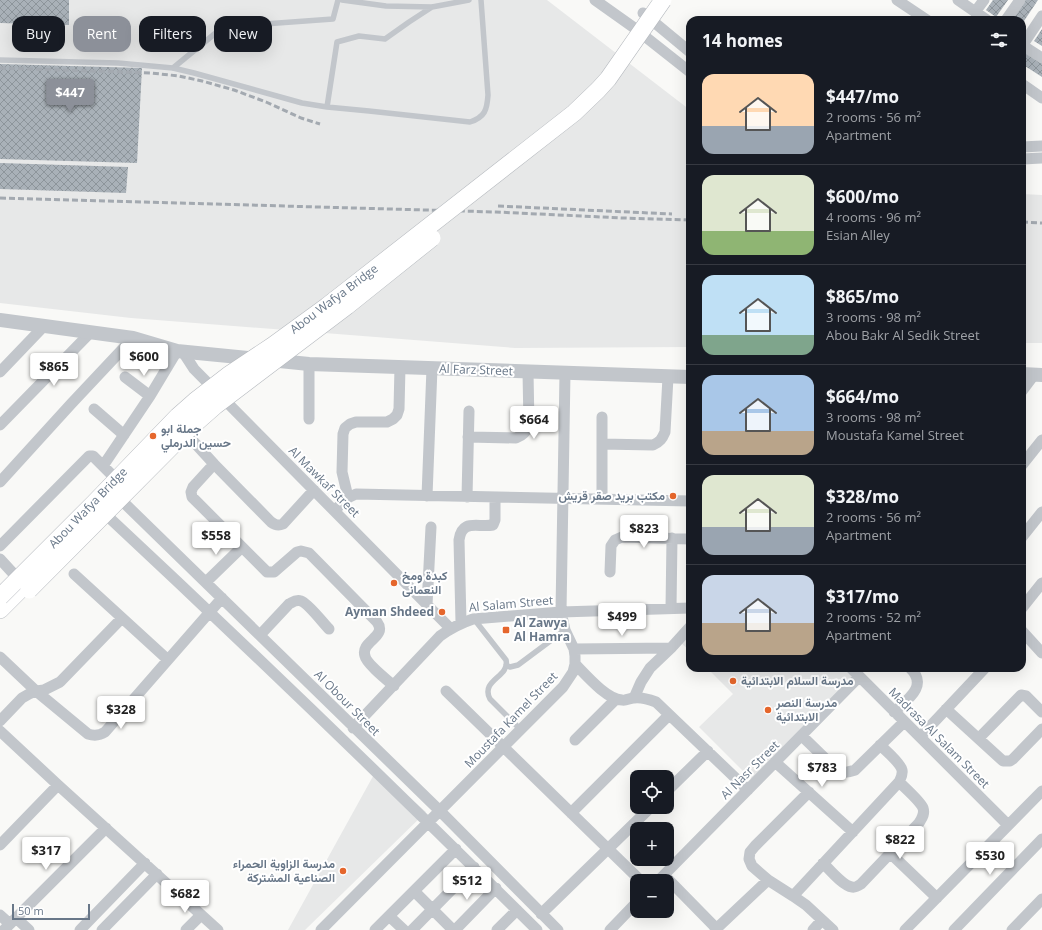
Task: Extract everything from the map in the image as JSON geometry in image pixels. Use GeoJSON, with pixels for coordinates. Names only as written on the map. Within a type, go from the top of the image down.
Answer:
{"type":"FeatureCollection","features":[{"type":"Feature","properties":{"kind":"main road","name":"Abou Wafya Bridge"},"geometry":{"type":"LineString","coordinates":[[0,596],[189,406],[230,374],[327,306],[574,113],[608,79],[663,0]]}},
{"type":"Feature","properties":{"kind":"main road","name":"Abou Wafya Bridge"},"geometry":{"type":"LineString","coordinates":[[27,588],[184,434],[215,406],[347,306],[580,121],[616,86],[676,0]]}},
{"type":"Feature","properties":{"kind":"main road"},"geometry":{"type":"LineString","coordinates":[[0,620],[27,588],[181,428],[218,394],[262,359]]}},
{"type":"Feature","properties":{"kind":"main road"},"geometry":{"type":"LineString","coordinates":[[0,610],[27,588]]}},
{"type":"Feature","properties":{"kind":"street"},"geometry":{"type":"LineString","coordinates":[[595,0],[633,27],[686,69]]}},
{"type":"Feature","properties":{"kind":"street"},"geometry":{"type":"LineString","coordinates":[[633,27],[654,0]]}},
{"type":"Feature","properties":{"kind":"street"},"geometry":{"type":"LineString","coordinates":[[897,0],[921,16]]}},
{"type":"Feature","properties":{"kind":"street"},"geometry":{"type":"LineString","coordinates":[[958,0],[981,16]]}},
{"type":"Feature","properties":{"kind":"street"},"geometry":{"type":"LineString","coordinates":[[975,12],[984,0]]}},
{"type":"Feature","properties":{"kind":"street"},"geometry":{"type":"LineString","coordinates":[[1009,16],[1020,0]]}},
{"type":"Feature","properties":{"kind":"street"},"geometry":{"type":"LineString","coordinates":[[643,13],[686,49]]}},
{"type":"Feature","properties":{"kind":"street"},"geometry":{"type":"LineString","coordinates":[[1026,40],[1041,21]]}},
{"type":"Feature","properties":{"kind":"street"},"geometry":{"type":"LineString","coordinates":[[1026,48],[1042,58]]}},
{"type":"Feature","properties":{"kind":"street"},"geometry":{"type":"LineString","coordinates":[[1026,87],[1042,98]]}},
{"type":"Feature","properties":{"kind":"street"},"geometry":{"type":"LineString","coordinates":[[1026,147],[1042,146]]}},
{"type":"Feature","properties":{"kind":"street"},"geometry":{"type":"LineString","coordinates":[[1026,159],[1042,158]]}},
{"type":"Feature","properties":{"kind":"street","name":"Al Farz Street"},"geometry":{"type":"LineString","coordinates":[[0,320],[133,338],[180,352],[309,364],[686,377]]}},
{"type":"Feature","properties":{"kind":"street"},"geometry":{"type":"LineString","coordinates":[[0,372],[44,326]]}},
{"type":"Feature","properties":{"kind":"street"},"geometry":{"type":"LineString","coordinates":[[0,425],[91,332]]}},
{"type":"Feature","properties":{"kind":"street"},"geometry":{"type":"LineString","coordinates":[[0,482],[133,338]]}},
{"type":"Feature","properties":{"kind":"street"},"geometry":{"type":"LineString","coordinates":[[103,466],[180,352]]}},
{"type":"Feature","properties":{"kind":"street","name":"Al Mawkaf Street"},"geometry":{"type":"LineString","coordinates":[[180,352],[218,394],[450,628]]}},
{"type":"Feature","properties":{"kind":"street"},"geometry":{"type":"LineString","coordinates":[[309,364],[309,419]]}},
{"type":"Feature","properties":{"kind":"street"},"geometry":{"type":"LineString","coordinates":[[348,497],[342,472],[343,434],[345,428],[356,422],[387,422],[397,415],[399,409],[400,367]]}},
{"type":"Feature","properties":{"kind":"street"},"geometry":{"type":"LineString","coordinates":[[427,496],[432,368]]}},
{"type":"Feature","properties":{"kind":"street"},"geometry":{"type":"LineString","coordinates":[[468,437],[516,438],[522,436],[529,426],[528,372]]}},
{"type":"Feature","properties":{"kind":"street","name":"Moustafa Kamel Street"},"geometry":{"type":"LineString","coordinates":[[321,930],[563,687],[573,672],[575,664],[574,649],[565,630],[561,612],[565,373]]}},
{"type":"Feature","properties":{"kind":"street"},"geometry":{"type":"LineString","coordinates":[[1026,385],[1033,375]]}},
{"type":"Feature","properties":{"kind":"street"},"geometry":{"type":"LineString","coordinates":[[125,377],[150,396]]}},
{"type":"Feature","properties":{"kind":"street"},"geometry":{"type":"LineString","coordinates":[[602,444],[653,445],[663,438],[665,432],[668,377]]}},
{"type":"Feature","properties":{"kind":"street"},"geometry":{"type":"LineString","coordinates":[[94,409],[124,435]]}},
{"type":"Feature","properties":{"kind":"street"},"geometry":{"type":"LineString","coordinates":[[467,497],[469,411]]}},
{"type":"Feature","properties":{"kind":"street"},"geometry":{"type":"LineString","coordinates":[[602,417],[602,499]]}},
{"type":"Feature","properties":{"kind":"street"},"geometry":{"type":"LineString","coordinates":[[181,428],[214,464],[275,525],[283,524],[314,490]]}},
{"type":"Feature","properties":{"kind":"street"},"geometry":{"type":"LineString","coordinates":[[1026,460],[1042,440]]}},
{"type":"Feature","properties":{"kind":"street","name":"Al Obour Street"},"geometry":{"type":"LineString","coordinates":[[0,546],[88,457],[91,455],[93,456],[103,466],[120,491],[206,582],[353,728],[440,811],[558,930]]}},
{"type":"Feature","properties":{"kind":"street"},"geometry":{"type":"LineString","coordinates":[[214,464],[193,488],[191,492],[192,497],[264,570],[270,573],[277,570],[297,552],[309,553],[380,626],[380,631],[364,650],[364,657],[368,663],[394,686]]}},
{"type":"Feature","properties":{"kind":"street"},"geometry":{"type":"LineString","coordinates":[[335,512],[342,502],[348,497],[356,494],[686,501]]}},
{"type":"Feature","properties":{"kind":"street"},"geometry":{"type":"LineString","coordinates":[[461,622],[459,535],[461,530],[469,525],[493,525],[495,520],[495,497]]}},
{"type":"Feature","properties":{"kind":"street"},"geometry":{"type":"LineString","coordinates":[[102,510],[210,611],[456,848],[537,930]]}},
{"type":"Feature","properties":{"kind":"street"},"geometry":{"type":"LineString","coordinates":[[1026,532],[1042,512]]}},
{"type":"Feature","properties":{"kind":"street"},"geometry":{"type":"LineString","coordinates":[[427,605],[431,527]]}},
{"type":"Feature","properties":{"kind":"street"},"geometry":{"type":"LineString","coordinates":[[610,572],[611,546],[615,540],[622,537],[686,538]]}},
{"type":"Feature","properties":{"kind":"street"},"geometry":{"type":"LineString","coordinates":[[671,608],[672,538]]}},
{"type":"Feature","properties":{"kind":"street"},"geometry":{"type":"LineString","coordinates":[[206,582],[242,547]]}},
{"type":"Feature","properties":{"kind":"street"},"geometry":{"type":"LineString","coordinates":[[0,559],[27,588]]}},
{"type":"Feature","properties":{"kind":"street"},"geometry":{"type":"LineString","coordinates":[[74,574],[167,659]]}},
{"type":"Feature","properties":{"kind":"street"},"geometry":{"type":"LineString","coordinates":[[1026,603],[1042,583]]}},
{"type":"Feature","properties":{"kind":"street"},"geometry":{"type":"LineString","coordinates":[[0,657],[36,691],[88,734],[97,735],[105,732],[167,659],[222,598]]}},
{"type":"Feature","properties":{"kind":"street"},"geometry":{"type":"LineString","coordinates":[[260,635],[289,604],[294,601],[301,600],[307,604],[329,629]]}},
{"type":"Feature","properties":{"kind":"street","name":"Al Salam Street"},"geometry":{"type":"LineString","coordinates":[[353,728],[440,636],[461,622],[474,619],[561,612],[686,608]]}},
{"type":"Feature","properties":{"kind":"street"},"geometry":{"type":"LineString","coordinates":[[0,721],[22,698],[36,691],[52,687],[60,682],[122,618]]}},
{"type":"Feature","properties":{"kind":"street"},"geometry":{"type":"LineString","coordinates":[[634,698],[641,682],[650,668],[686,631]]}},
{"type":"Feature","properties":{"kind":"street"},"geometry":{"type":"LineString","coordinates":[[1026,635],[1042,653]]}},
{"type":"Feature","properties":{"kind":"street"},"geometry":{"type":"LineString","coordinates":[[574,649],[671,648]]}},
{"type":"Feature","properties":{"kind":"street"},"geometry":{"type":"LineString","coordinates":[[575,664],[606,694],[616,699],[623,701],[634,698],[645,698],[656,702],[748,790]]}},
{"type":"Feature","properties":{"kind":"street","name":"Madrasa Al Salam Street"},"geometry":{"type":"LineString","coordinates":[[855,672],[1008,825]]}},
{"type":"Feature","properties":{"kind":"street"},"geometry":{"type":"LineString","coordinates":[[894,712],[913,694],[917,687],[918,680],[915,672]]}},
{"type":"Feature","properties":{"kind":"street"},"geometry":{"type":"LineString","coordinates":[[920,737],[980,672]]}},
{"type":"Feature","properties":{"kind":"street","name":"Al Nasr Street"},"geometry":{"type":"LineString","coordinates":[[665,874],[860,677]]}},
{"type":"Feature","properties":{"kind":"street"},"geometry":{"type":"LineString","coordinates":[[446,691],[634,874]]}},
{"type":"Feature","properties":{"kind":"street"},"geometry":{"type":"LineString","coordinates":[[979,738],[1021,695],[1026,696],[1042,712]]}},
{"type":"Feature","properties":{"kind":"street"},"geometry":{"type":"LineString","coordinates":[[575,740],[616,699]]}},
{"type":"Feature","properties":{"kind":"street"},"geometry":{"type":"LineString","coordinates":[[946,709],[1003,761],[1013,759],[1042,729]]}},
{"type":"Feature","properties":{"kind":"street"},"geometry":{"type":"LineString","coordinates":[[571,813],[669,715]]}},
{"type":"Feature","properties":{"kind":"street"},"geometry":{"type":"LineString","coordinates":[[802,736],[836,769],[849,773],[855,770],[904,722]]}},
{"type":"Feature","properties":{"kind":"street"},"geometry":{"type":"LineString","coordinates":[[2,736],[218,930]]}},
{"type":"Feature","properties":{"kind":"street"},"geometry":{"type":"LineString","coordinates":[[793,896],[902,777],[900,765],[880,745]]}},
{"type":"Feature","properties":{"kind":"street"},"geometry":{"type":"LineString","coordinates":[[674,784],[708,752]]}},
{"type":"Feature","properties":{"kind":"street"},"geometry":{"type":"LineString","coordinates":[[776,762],[853,832]]}},
{"type":"Feature","properties":{"kind":"street"},"geometry":{"type":"LineString","coordinates":[[823,863],[845,884],[850,887],[856,887],[861,884],[919,823],[923,816],[923,808],[899,782]]}},
{"type":"Feature","properties":{"kind":"street"},"geometry":{"type":"LineString","coordinates":[[0,845],[58,785]]}},
{"type":"Feature","properties":{"kind":"street"},"geometry":{"type":"LineString","coordinates":[[905,930],[1042,791]]}},
{"type":"Feature","properties":{"kind":"street"},"geometry":{"type":"LineString","coordinates":[[809,792],[750,852],[749,860],[752,866],[768,880],[806,905],[833,930]]}},
{"type":"Feature","properties":{"kind":"street"},"geometry":{"type":"LineString","coordinates":[[541,914],[644,814]]}},
{"type":"Feature","properties":{"kind":"street"},"geometry":{"type":"LineString","coordinates":[[10,924],[106,828]]}},
{"type":"Feature","properties":{"kind":"street"},"geometry":{"type":"LineString","coordinates":[[954,930],[1042,839]]}},
{"type":"Feature","properties":{"kind":"street"},"geometry":{"type":"LineString","coordinates":[[375,930],[456,848]]}},
{"type":"Feature","properties":{"kind":"street"},"geometry":{"type":"LineString","coordinates":[[890,853],[937,898]]}},
{"type":"Feature","properties":{"kind":"street"},"geometry":{"type":"LineString","coordinates":[[80,930],[145,863]]}},
{"type":"Feature","properties":{"kind":"street"},"geometry":{"type":"LineString","coordinates":[[412,930],[474,866]]}},
{"type":"Feature","properties":{"kind":"street"},"geometry":{"type":"LineString","coordinates":[[102,930],[157,874]]}},
{"type":"Feature","properties":{"kind":"street"},"geometry":{"type":"LineString","coordinates":[[674,890],[716,929],[768,880]]}},
{"type":"Feature","properties":{"kind":"street"},"geometry":{"type":"LineString","coordinates":[[414,891],[454,930],[496,888]]}},
{"type":"Feature","properties":{"kind":"street"},"geometry":{"type":"LineString","coordinates":[[1012,930],[1042,899]]}},
{"type":"Feature","properties":{"kind":"street"},"geometry":{"type":"LineString","coordinates":[[610,930],[630,909]]}},
{"type":"Feature","properties":{"kind":"street"},"geometry":{"type":"LineString","coordinates":[[497,930],[517,910]]}},
{"type":"Feature","properties":{"kind":"street"},"geometry":{"type":"LineString","coordinates":[[0,915],[10,924],[29,930]]}},
{"type":"Feature","properties":{"kind":"street"},"geometry":{"type":"LineString","coordinates":[[186,930],[201,915]]}},
{"type":"Feature","properties":{"kind":"street"},"geometry":{"type":"LineString","coordinates":[[389,916],[404,930]]}},
{"type":"Feature","properties":{"kind":"street"},"geometry":{"type":"LineString","coordinates":[[813,930],[822,920]]}},
{"type":"Feature","properties":{"kind":"lane"},"geometry":{"type":"LineString","coordinates":[[173,68],[223,27],[333,19],[338,0]]}},
{"type":"Feature","properties":{"kind":"lane"},"geometry":{"type":"LineString","coordinates":[[342,0],[386,6],[432,7],[469,0]]}},
{"type":"Feature","properties":{"kind":"lane"},"geometry":{"type":"LineString","coordinates":[[0,60],[118,63],[173,68],[302,103],[470,122],[477,120],[483,115],[487,106],[488,96],[481,0]]}},
{"type":"Feature","properties":{"kind":"lane"},"geometry":{"type":"LineString","coordinates":[[328,107],[337,42],[359,36],[385,39],[432,7]]}},
{"type":"Feature","properties":{"kind":"lane"},"geometry":{"type":"LineString","coordinates":[[474,619],[506,660],[506,665],[502,672],[490,684],[488,696],[521,730]]}},
{"type":"Feature","properties":{"kind":"lane"},"geometry":{"type":"LineString","coordinates":[[506,665],[510,667],[518,666],[565,630]]}},
{"type":"Feature","properties":{"kind":"shaded area"},"geometry":{"type":"Polygon","coordinates":[[[0,0],[547,0],[686,107],[686,347],[515,348],[131,318],[0,303],[0,0]]]}},
{"type":"Feature","properties":{"kind":"shaded area"},"geometry":{"type":"Polygon","coordinates":[[[1026,194],[1042,195],[1042,343],[1026,343],[1026,194]]]}},
{"type":"Feature","properties":{"kind":"shaded area"},"geometry":{"type":"Polygon","coordinates":[[[686,638],[686,647],[681,643],[686,638]]]}},
{"type":"Feature","properties":{"kind":"shaded area","name":"مدرسة النصر الابتدائية"},"geometry":{"type":"Polygon","coordinates":[[[711,672],[850,672],[854,677],[751,779],[699,727],[733,694],[711,672]]]}},
{"type":"Feature","properties":{"kind":"shaded area","name":"مدرسة الزاوية الحمراء الصناعية المشتركة"},"geometry":{"type":"Polygon","coordinates":[[[377,769],[426,812],[305,930],[288,930],[377,769]]]}},
{"type":"Feature","properties":{"kind":"building"},"geometry":{"type":"Polygon","coordinates":[[[0,0],[69,0],[69,25],[65,25],[65,16],[12,16],[12,23],[0,23],[0,0]]]}},
{"type":"Feature","properties":{"kind":"building"},"geometry":{"type":"Polygon","coordinates":[[[993,0],[1008,0],[997,16],[986,10],[993,0]]]}},
{"type":"Feature","properties":{"kind":"building"},"geometry":{"type":"Polygon","coordinates":[[[1023,0],[1038,0],[1026,18],[1026,16],[1013,16],[1023,0]]]}},
{"type":"Feature","properties":{"kind":"building"},"geometry":{"type":"Polygon","coordinates":[[[1042,29],[1042,46],[1034,41],[1042,29]]]}},
{"type":"Feature","properties":{"kind":"building"},"geometry":{"type":"Polygon","coordinates":[[[1027,52],[1042,62],[1042,77],[1026,67],[1027,52]]]}},
{"type":"Feature","properties":{"kind":"building"},"geometry":{"type":"Polygon","coordinates":[[[0,64],[142,68],[137,163],[0,159],[0,64]]]}},
{"type":"Feature","properties":{"kind":"building"},"geometry":{"type":"Polygon","coordinates":[[[0,163],[128,167],[126,193],[0,189],[0,163]]]}},
{"type":"Feature","properties":{"kind":"railway"},"geometry":{"type":"LineString","coordinates":[[0,68],[151,73],[179,76],[234,90],[266,102],[301,118],[320,124]]}},
{"type":"Feature","properties":{"kind":"railway"},"geometry":{"type":"LineString","coordinates":[[0,198],[496,212],[686,220]]}},
{"type":"Feature","properties":{"kind":"railway"},"geometry":{"type":"LineString","coordinates":[[498,206],[672,214]]}},
{"type":"Feature","properties":{"kind":"railway"},"geometry":{"type":"LineString","coordinates":[[1026,222],[1042,223]]}},
{"type":"Feature","properties":{"kind":"place","name":"جملة ابو حسين الدرملي"},"geometry":{"type":"Point","coordinates":[153,436]}},
{"type":"Feature","properties":{"kind":"place","name":"مكتب بريد صقر قريش"},"geometry":{"type":"Point","coordinates":[673,496]}},
{"type":"Feature","properties":{"kind":"place","name":"كبدة ومخ النعمانى"},"geometry":{"type":"Point","coordinates":[394,583]}},
{"type":"Feature","properties":{"kind":"place","name":"Ayman Shdeed"},"geometry":{"type":"Point","coordinates":[442,612]}},
{"type":"Feature","properties":{"kind":"place","name":"Al Zawya Al Hamra"},"geometry":{"type":"Point","coordinates":[506,630]}},
{"type":"Feature","properties":{"kind":"place","name":"مدرسة السلام الابتدائية"},"geometry":{"type":"Point","coordinates":[733,681]}},
{"type":"Feature","properties":{"kind":"place","name":"مدرسة النصر الابتدائية"},"geometry":{"type":"Point","coordinates":[768,710]}},
{"type":"Feature","properties":{"kind":"place","name":"مدرسة الزاوية الحمراء الصناعية المشتركة"},"geometry":{"type":"Point","coordinates":[343,871]}}]}
